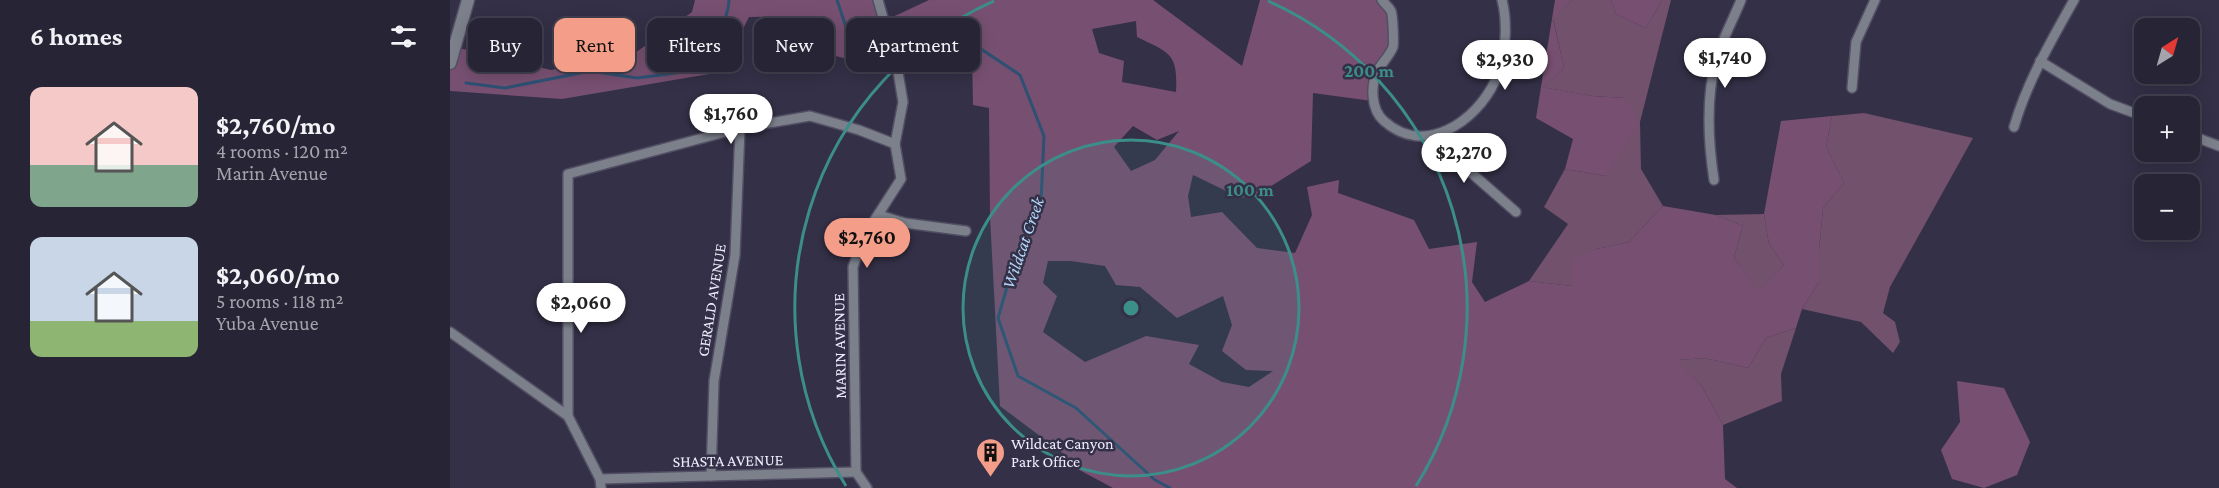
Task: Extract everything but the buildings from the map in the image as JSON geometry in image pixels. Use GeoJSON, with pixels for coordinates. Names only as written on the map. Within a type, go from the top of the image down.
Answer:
{"type":"FeatureCollection","features":[{"type":"Feature","properties":{"kind":"street"},"geometry":{"type":"LineString","coordinates":[[450,63],[468,0]]}},
{"type":"Feature","properties":{"kind":"street"},"geometry":{"type":"LineString","coordinates":[[878,0],[883,18]]}},
{"type":"Feature","properties":{"kind":"street"},"geometry":{"type":"LineString","coordinates":[[1382,0],[1391,11],[1393,46],[1376,73],[1372,101],[1383,121],[1408,136],[1429,136],[1459,125],[1480,106],[1496,81],[1503,52],[1506,17],[1502,0]]}},
{"type":"Feature","properties":{"kind":"street"},"geometry":{"type":"LineString","coordinates":[[1713,180],[1709,146],[1711,92],[1716,60],[1740,0]]}},
{"type":"Feature","properties":{"kind":"street"},"geometry":{"type":"LineString","coordinates":[[1852,88],[1856,42],[1875,0]]}},
{"type":"Feature","properties":{"kind":"street"},"geometry":{"type":"LineString","coordinates":[[2014,127],[2021,100],[2074,0]]}},
{"type":"Feature","properties":{"kind":"street"},"geometry":{"type":"LineString","coordinates":[[2040,61],[2110,104],[2134,113]]}},
{"type":"Feature","properties":{"kind":"street","name":"MARIN AVENUE"},"geometry":{"type":"LineString","coordinates":[[856,472],[853,267],[863,238],[902,179],[895,144],[903,102],[898,72]]}},
{"type":"Feature","properties":{"kind":"street"},"geometry":{"type":"LineString","coordinates":[[601,483],[568,417],[568,174],[740,128],[810,116],[860,130],[895,144]]}},
{"type":"Feature","properties":{"kind":"street","name":"GERALD AVENUE"},"geometry":{"type":"LineString","coordinates":[[711,476],[714,381],[735,255],[740,128]]}},
{"type":"Feature","properties":{"kind":"street"},"geometry":{"type":"LineString","coordinates":[[1429,136],[1516,212]]}},
{"type":"Feature","properties":{"kind":"street"},"geometry":{"type":"LineString","coordinates":[[2200,139],[2219,146]]}},
{"type":"Feature","properties":{"kind":"street"},"geometry":{"type":"LineString","coordinates":[[879,215],[905,223],[966,231]]}},
{"type":"Feature","properties":{"kind":"street"},"geometry":{"type":"LineString","coordinates":[[450,332],[568,417]]}},
{"type":"Feature","properties":{"kind":"street"},"geometry":{"type":"LineString","coordinates":[[856,472],[867,488]]}},
{"type":"Feature","properties":{"kind":"street","name":"SHASTA AVENUE"},"geometry":{"type":"LineString","coordinates":[[601,483],[711,476],[856,472]]}},
{"type":"Feature","properties":{"kind":"shaded area"},"geometry":{"type":"Polygon","coordinates":[[[695,0],[878,0],[883,18],[846,18],[846,59],[834,56],[834,18],[749,17],[742,31],[742,18],[684,18],[692,12],[695,0]]]}},
{"type":"Feature","properties":{"kind":"shaded area"},"geometry":{"type":"Polygon","coordinates":[[[929,0],[1153,0],[1242,66],[1260,0],[1382,0],[1391,11],[1393,46],[1376,73],[1372,101],[1313,93],[1311,161],[1260,193],[1241,198],[1193,175],[1188,196],[1191,217],[1222,212],[1257,248],[1295,253],[1312,215],[1307,187],[1339,180],[1338,193],[1414,220],[1429,249],[1477,242],[1472,282],[1485,302],[1529,281],[1572,286],[1572,259],[1597,249],[1629,242],[1663,206],[1716,215],[1743,226],[1734,257],[1758,292],[1784,265],[1769,244],[1764,214],[1781,121],[1832,116],[1826,147],[1844,183],[1823,208],[1819,282],[1802,309],[1796,328],[1766,338],[1748,368],[1705,358],[1678,360],[1701,385],[1723,425],[1725,479],[1737,488],[1113,488],[1072,466],[1064,454],[1000,406],[990,216],[989,108],[973,105],[972,72],[980,72],[980,18],[890,18],[929,0]],[[1136,21],[1092,29],[1099,53],[1124,61],[1122,82],[1176,92],[1175,69],[1170,56],[1137,37],[1136,21]],[[1133,126],[1114,147],[1131,171],[1155,160],[1179,131],[1157,140],[1133,126]],[[1048,261],[1043,283],[1057,296],[1043,332],[1085,362],[1146,336],[1199,345],[1189,364],[1222,382],[1249,387],[1273,371],[1246,370],[1222,351],[1232,325],[1223,296],[1177,318],[1140,287],[1116,285],[1105,266],[1071,261],[1048,261]]]}},
{"type":"Feature","properties":{"kind":"shaded area"},"geometry":{"type":"Polygon","coordinates":[[[1555,0],[1572,0],[1553,19],[1564,68],[1542,87],[1592,96],[1625,98],[1640,122],[1606,176],[1565,169],[1573,139],[1536,118],[1555,0]]]}},
{"type":"Feature","properties":{"kind":"shaded area"},"geometry":{"type":"Polygon","coordinates":[[[1572,0],[1611,0],[1616,14],[1646,28],[1662,0],[1671,0],[1640,122],[1641,169],[1663,206],[1629,242],[1597,249],[1572,286],[1529,281],[1568,224],[1544,207],[1565,169],[1606,176],[1625,98],[1592,96],[1541,87],[1564,68],[1553,18],[1572,0]]]}},
{"type":"Feature","properties":{"kind":"shaded area"},"geometry":{"type":"Polygon","coordinates":[[[1611,0],[1662,0],[1646,28],[1616,14],[1611,0]]]}},
{"type":"Feature","properties":{"kind":"shaded area"},"geometry":{"type":"Polygon","coordinates":[[[647,44],[647,72],[721,72],[562,99],[450,91],[450,63],[455,47],[468,50],[468,72],[542,72],[542,68],[554,69],[554,72],[635,72],[635,53],[647,44]]]}},
{"type":"Feature","properties":{"kind":"shaded area"},"geometry":{"type":"Polygon","coordinates":[[[1864,113],[1973,138],[1890,287],[1883,313],[1895,322],[1900,342],[1893,353],[1861,322],[1802,309],[1819,282],[1823,208],[1844,183],[1826,147],[1832,116],[1864,113]]]}},
{"type":"Feature","properties":{"kind":"shaded area"},"geometry":{"type":"Polygon","coordinates":[[[1764,214],[1769,244],[1784,265],[1758,293],[1734,257],[1743,226],[1716,215],[1764,214]]]}},
{"type":"Feature","properties":{"kind":"shaded area"},"geometry":{"type":"Polygon","coordinates":[[[1796,328],[1781,374],[1782,401],[1723,425],[1701,385],[1677,360],[1705,358],[1748,368],[1766,338],[1796,328]]]}},
{"type":"Feature","properties":{"kind":"shaded area"},"geometry":{"type":"Polygon","coordinates":[[[1957,381],[2004,388],[2030,442],[2017,475],[1984,488],[1952,479],[1941,450],[1960,422],[1957,381]]]}},
{"type":"Feature","properties":{"kind":"waterway","name":"Wildcat Creek"},"geometry":{"type":"LineString","coordinates":[[466,83],[505,88],[590,71],[637,78],[699,70],[712,63],[718,53],[729,0]]}},
{"type":"Feature","properties":{"kind":"waterway","name":"Wildcat Creek"},"geometry":{"type":"LineString","coordinates":[[837,0],[848,33],[869,52],[929,37],[969,41],[1020,75],[1044,136],[1041,202],[1017,253],[998,318],[1018,376],[1076,408],[1155,480],[1170,488]]}},
{"type":"Feature","properties":{"kind":"place","name":"Wildcat Canyon Park Office"},"geometry":{"type":"Point","coordinates":[990,478]}}]}
